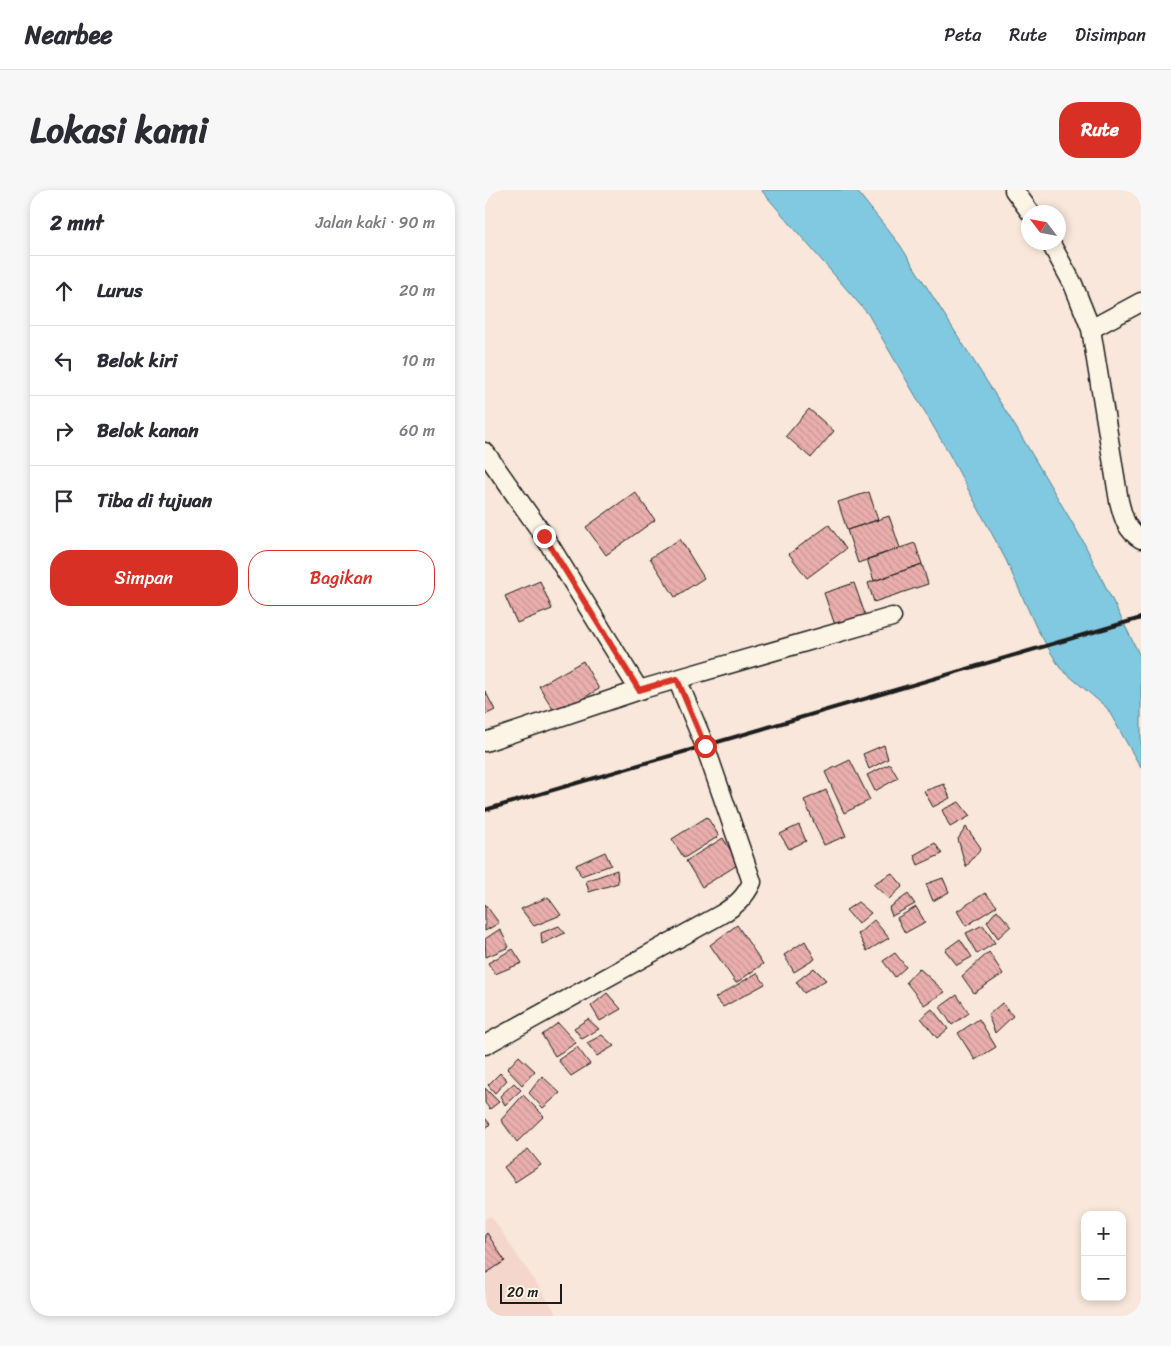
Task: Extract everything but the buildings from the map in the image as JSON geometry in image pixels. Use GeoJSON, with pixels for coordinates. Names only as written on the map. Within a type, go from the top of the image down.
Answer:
{"type":"FeatureCollection","features":[{"type":"Feature","properties":{"kind":"street"},"geometry":{"type":"LineString","coordinates":[[1014,190],[1025,205]]}},
{"type":"Feature","properties":{"kind":"street"},"geometry":{"type":"LineString","coordinates":[[1054,250],[1073,284],[1091,329],[1119,501],[1125,523],[1133,535],[1141,539]]}},
{"type":"Feature","properties":{"kind":"street"},"geometry":{"type":"LineString","coordinates":[[1091,329],[1141,302]]}},
{"type":"Feature","properties":{"kind":"street"},"geometry":{"type":"LineString","coordinates":[[485,452],[544,536],[639,690]]}},
{"type":"Feature","properties":{"kind":"street"},"geometry":{"type":"LineString","coordinates":[[485,742],[639,690],[892,617]]}},
{"type":"Feature","properties":{"kind":"street"},"geometry":{"type":"LineString","coordinates":[[485,1045],[720,916],[743,898],[752,882],[699,730],[677,679]]}},
{"type":"Feature","properties":{"kind":"shaded area"},"geometry":{"type":"Polygon","coordinates":[[[491,1216],[558,1316],[485,1316],[485,1219],[491,1216]]]}},
{"type":"Feature","properties":{"kind":"water"},"geometry":{"type":"Polygon","coordinates":[[[761,190],[856,190],[900,245],[1017,429],[1083,541],[1141,658],[1141,768],[1107,708],[1060,668],[1036,627],[1006,560],[947,450],[868,314],[761,190]]]}},
{"type":"Feature","properties":{"kind":"railway"},"geometry":{"type":"LineString","coordinates":[[485,810],[1141,618]]}},
{"type":"Feature","properties":{"kind":"route"},"geometry":{"type":"LineString","coordinates":[[544,536],[639,690],[677,679],[705,746]]}}]}
